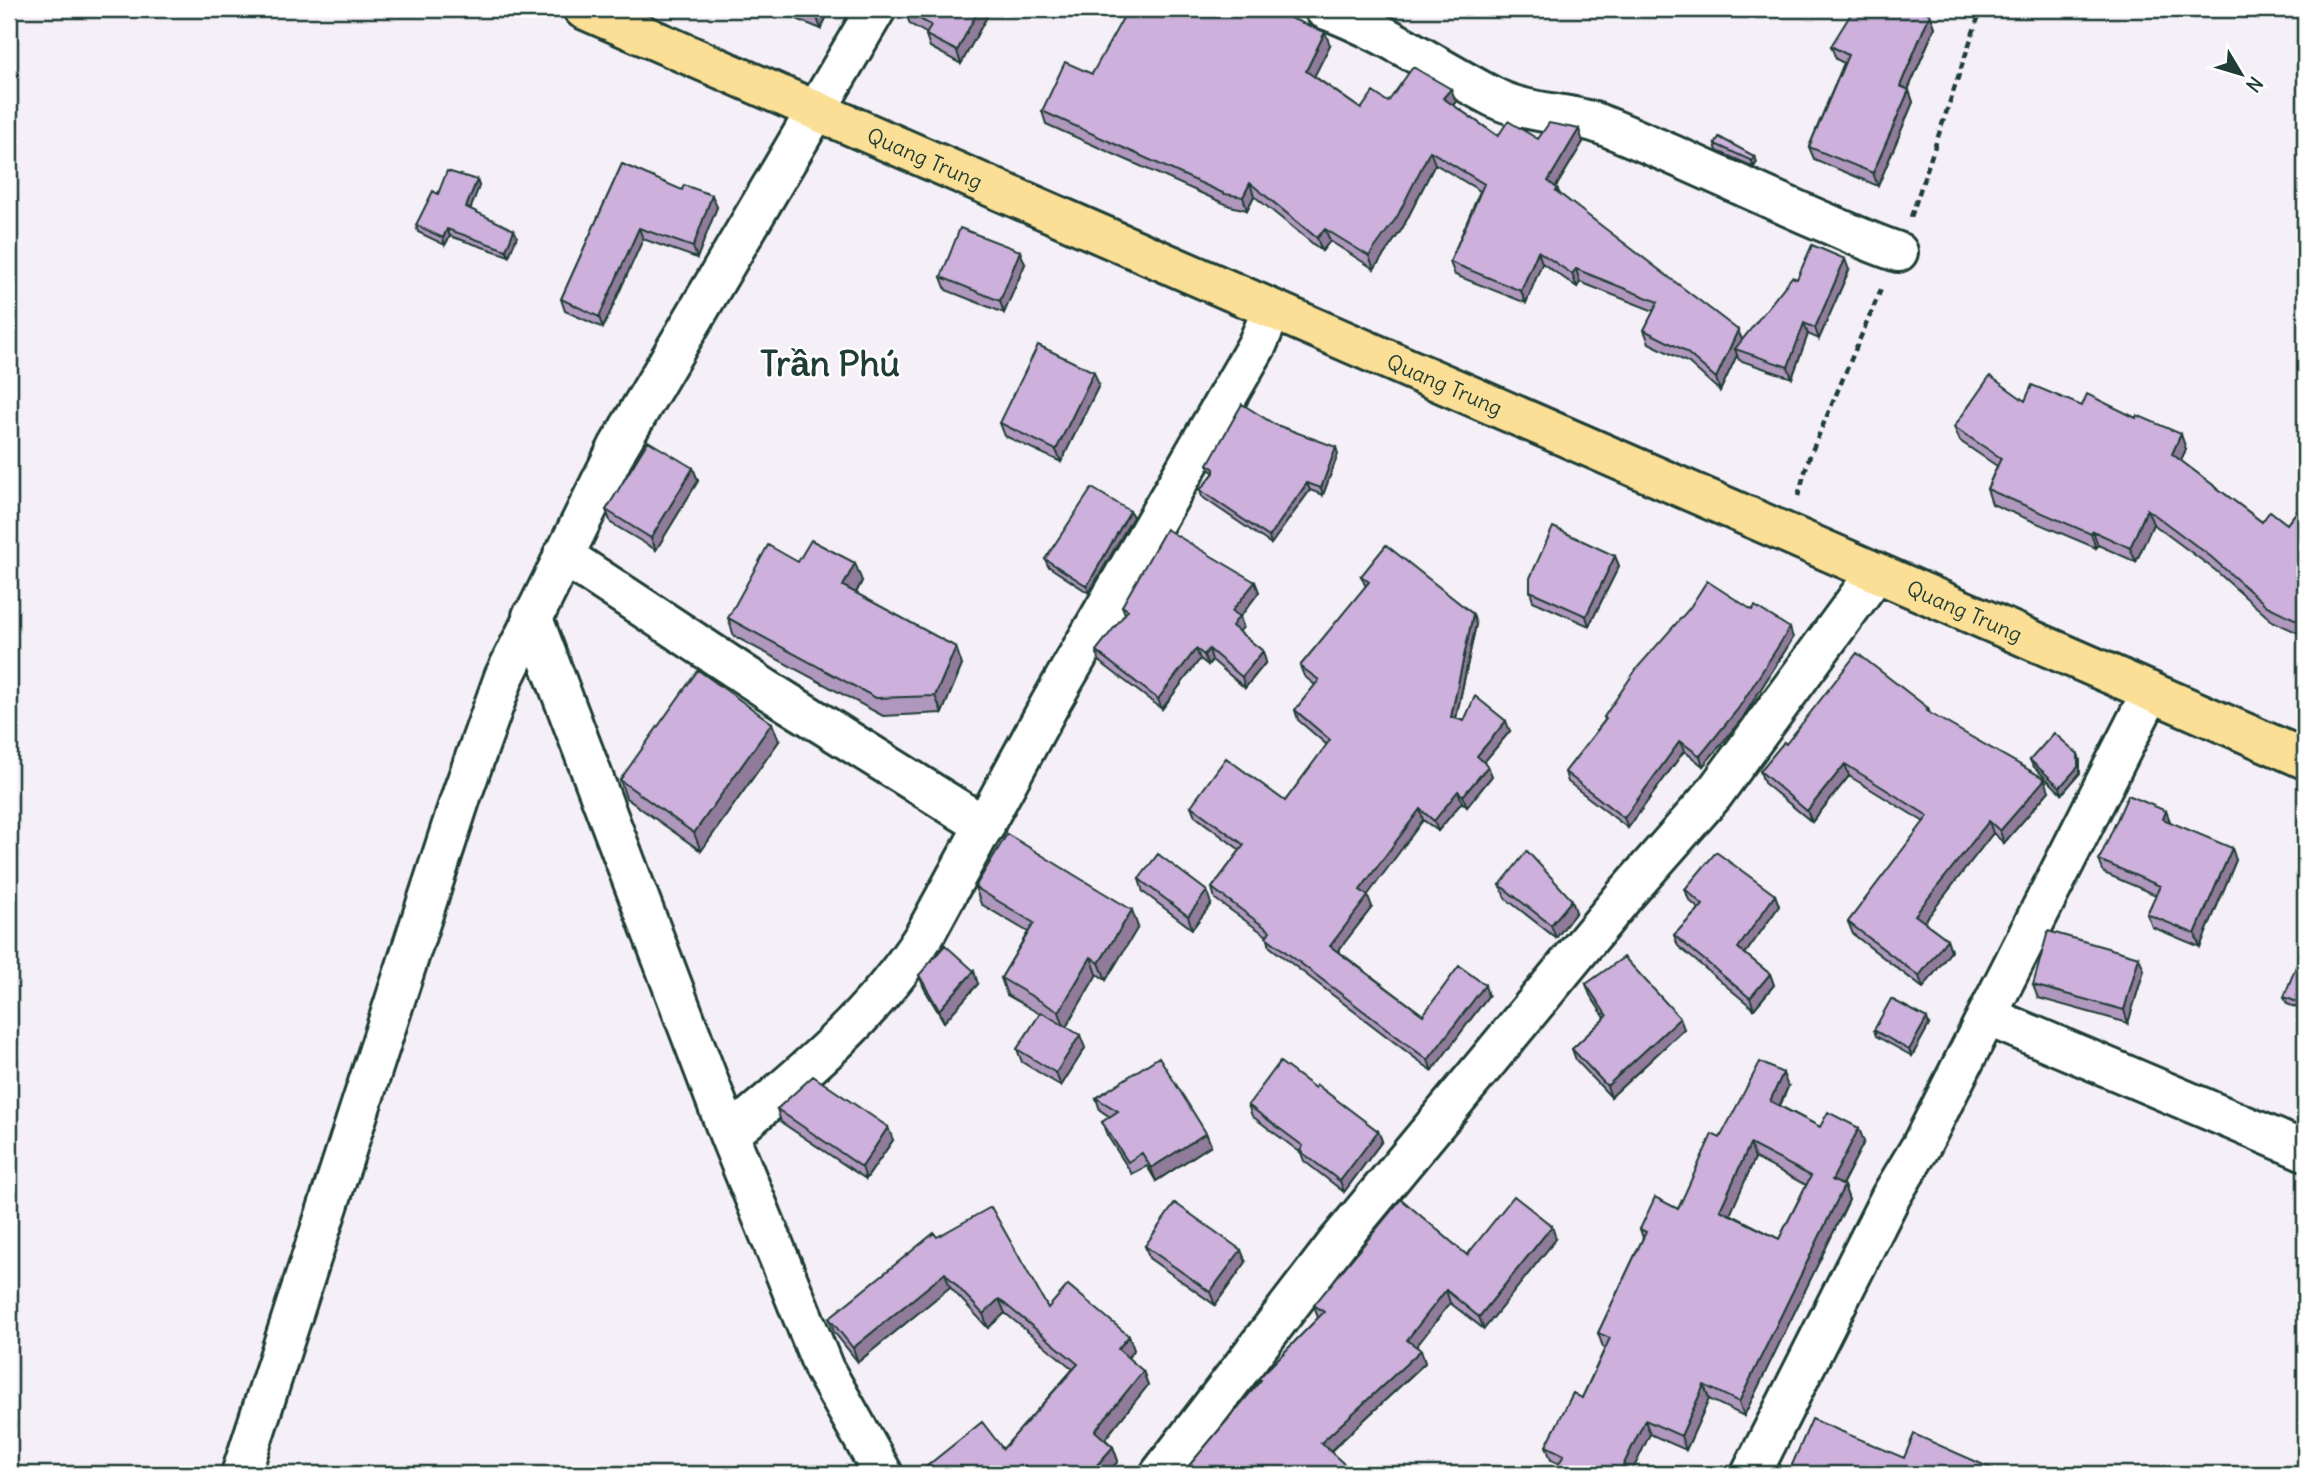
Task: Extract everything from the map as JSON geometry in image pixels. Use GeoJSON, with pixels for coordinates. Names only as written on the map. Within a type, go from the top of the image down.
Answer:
{"type":"FeatureCollection","features":[{"type":"Feature","properties":{"kind":"main road","name":"Quang Trung"},"geometry":{"type":"LineString","coordinates":[[583,9],[2305,759]]}},
{"type":"Feature","properties":{"kind":"street"},"geometry":{"type":"LineString","coordinates":[[241,1474],[462,794],[504,677],[618,447],[768,194],[814,108],[876,9]]}},
{"type":"Feature","properties":{"kind":"street"},"geometry":{"type":"LineString","coordinates":[[1324,9],[1395,39],[1495,98],[1524,108],[1560,113],[1601,124],[1707,169],[1743,189],[1898,252]]}},
{"type":"Feature","properties":{"kind":"street"},"geometry":{"type":"LineString","coordinates":[[729,1135],[814,1064],[887,990],[924,936],[1050,704],[1257,345],[1272,310]]}},
{"type":"Feature","properties":{"kind":"street"},"geometry":{"type":"LineString","coordinates":[[563,555],[766,689],[985,826]]}},
{"type":"Feature","properties":{"kind":"street"},"geometry":{"type":"LineString","coordinates":[[1160,1474],[1338,1242],[1625,895],[1713,794],[1876,573]]}},
{"type":"Feature","properties":{"kind":"street"},"geometry":{"type":"LineString","coordinates":[[532,617],[729,1135],[824,1369],[883,1474]]}},
{"type":"Feature","properties":{"kind":"street"},"geometry":{"type":"LineString","coordinates":[[1751,1474],[2151,692]]}},
{"type":"Feature","properties":{"kind":"street"},"geometry":{"type":"LineString","coordinates":[[1986,1016],[2305,1151]]}},
{"type":"Feature","properties":{"kind":"building"},"geometry":{"type":"Polygon","coordinates":[[[979,9],[957,51],[926,35],[931,25],[905,11],[979,9]]]}},
{"type":"Feature","properties":{"kind":"building"},"geometry":{"type":"Polygon","coordinates":[[[1128,9],[1268,9],[1325,32],[1306,71],[1361,109],[1373,92],[1388,102],[1413,67],[1451,89],[1443,98],[1498,136],[1508,121],[1538,139],[1549,123],[1579,129],[1548,181],[1558,189],[1556,191],[1738,330],[1716,378],[1684,350],[1644,330],[1658,302],[1576,269],[1572,274],[1538,251],[1521,291],[1450,262],[1484,184],[1430,151],[1397,217],[1369,256],[1325,229],[1317,238],[1250,183],[1243,197],[1225,194],[1042,111],[1065,62],[1092,74],[1128,9]]]}},
{"type":"Feature","properties":{"kind":"building"},"geometry":{"type":"Polygon","coordinates":[[[1854,9],[1919,9],[1930,14],[1900,86],[1909,90],[1873,173],[1809,147],[1848,55],[1831,46],[1854,9]]]}},
{"type":"Feature","properties":{"kind":"building"},"geometry":{"type":"Polygon","coordinates":[[[1719,137],[1754,156],[1752,161],[1715,144],[1719,137]]]}},
{"type":"Feature","properties":{"kind":"building"},"geometry":{"type":"Polygon","coordinates":[[[622,164],[682,190],[684,185],[712,195],[693,247],[639,228],[599,317],[561,299],[622,164]]]}},
{"type":"Feature","properties":{"kind":"building"},"geometry":{"type":"Polygon","coordinates":[[[447,171],[477,180],[466,207],[514,230],[506,250],[447,229],[443,238],[416,225],[433,191],[438,194],[447,171]]]}},
{"type":"Feature","properties":{"kind":"building"},"geometry":{"type":"Polygon","coordinates":[[[960,228],[1020,251],[1000,301],[941,277],[960,228]]]}},
{"type":"Feature","properties":{"kind":"building"},"geometry":{"type":"Polygon","coordinates":[[[1812,245],[1845,259],[1815,328],[1804,323],[1788,367],[1735,349],[1792,277],[1797,279],[1812,245]]]}},
{"type":"Feature","properties":{"kind":"building"},"geometry":{"type":"Polygon","coordinates":[[[1038,345],[1094,372],[1056,450],[1000,423],[1038,345]]]}},
{"type":"Feature","properties":{"kind":"building"},"geometry":{"type":"Polygon","coordinates":[[[1990,376],[2025,401],[2032,385],[2082,406],[2087,394],[2136,418],[2137,415],[2181,434],[2172,454],[2262,522],[2270,511],[2287,524],[2305,501],[2305,624],[2267,606],[2210,556],[2147,509],[2130,548],[1987,489],[2001,458],[1954,427],[1990,376]]]}},
{"type":"Feature","properties":{"kind":"building"},"geometry":{"type":"Polygon","coordinates":[[[1242,404],[1274,424],[1336,447],[1321,488],[1307,483],[1269,537],[1200,490],[1214,473],[1214,469],[1208,464],[1242,404]]]}},
{"type":"Feature","properties":{"kind":"building"},"geometry":{"type":"Polygon","coordinates":[[[648,441],[693,468],[651,538],[606,510],[648,441]]]}},
{"type":"Feature","properties":{"kind":"building"},"geometry":{"type":"Polygon","coordinates":[[[1092,488],[1130,511],[1087,586],[1045,559],[1092,488]]]}},
{"type":"Feature","properties":{"kind":"building"},"geometry":{"type":"Polygon","coordinates":[[[1553,527],[1615,556],[1586,616],[1530,591],[1530,578],[1553,527]]]}},
{"type":"Feature","properties":{"kind":"building"},"geometry":{"type":"Polygon","coordinates":[[[1166,529],[1255,582],[1232,611],[1239,616],[1232,626],[1263,651],[1242,677],[1209,649],[1204,655],[1196,649],[1158,699],[1096,651],[1128,610],[1122,606],[1166,529]]]}},
{"type":"Feature","properties":{"kind":"building"},"geometry":{"type":"Polygon","coordinates":[[[811,540],[855,563],[843,586],[956,647],[935,696],[876,698],[728,618],[768,545],[798,562],[811,540]]]}},
{"type":"Feature","properties":{"kind":"building"},"geometry":{"type":"Polygon","coordinates":[[[1386,545],[1473,614],[1451,717],[1464,721],[1475,696],[1506,721],[1477,756],[1488,766],[1463,796],[1458,791],[1434,821],[1420,809],[1360,890],[1368,896],[1330,946],[1423,1015],[1459,966],[1485,985],[1428,1060],[1266,937],[1270,931],[1212,888],[1244,845],[1191,806],[1226,758],[1285,801],[1330,740],[1295,710],[1319,680],[1300,666],[1369,582],[1361,576],[1386,545]]]}},
{"type":"Feature","properties":{"kind":"building"},"geometry":{"type":"Polygon","coordinates":[[[1707,581],[1752,610],[1755,606],[1790,628],[1738,709],[1700,756],[1680,741],[1624,818],[1565,772],[1606,719],[1604,717],[1637,668],[1689,609],[1707,581]]]}},
{"type":"Feature","properties":{"kind":"building"},"geometry":{"type":"Polygon","coordinates":[[[1857,653],[1928,708],[1926,711],[2045,779],[2000,831],[1989,821],[1915,915],[1947,939],[1919,976],[1848,922],[1928,816],[1845,764],[1807,811],[1760,771],[1784,742],[1786,744],[1857,653]]]}},
{"type":"Feature","properties":{"kind":"building"},"geometry":{"type":"Polygon","coordinates":[[[698,670],[772,723],[694,833],[620,780],[698,670]]]}},
{"type":"Feature","properties":{"kind":"building"},"geometry":{"type":"Polygon","coordinates":[[[2054,733],[2078,754],[2078,767],[2060,787],[2030,760],[2054,733]]]}},
{"type":"Feature","properties":{"kind":"building"},"geometry":{"type":"Polygon","coordinates":[[[2128,795],[2166,811],[2163,819],[2232,848],[2195,934],[2147,914],[2160,886],[2099,860],[2128,795]]]}},
{"type":"Feature","properties":{"kind":"building"},"geometry":{"type":"Polygon","coordinates":[[[1007,834],[1132,910],[1099,963],[1091,957],[1059,1012],[1001,978],[1034,923],[975,887],[1007,834]]]}},
{"type":"Feature","properties":{"kind":"building"},"geometry":{"type":"Polygon","coordinates":[[[1527,851],[1572,900],[1551,925],[1500,885],[1527,851]]]}},
{"type":"Feature","properties":{"kind":"building"},"geometry":{"type":"Polygon","coordinates":[[[1716,852],[1775,895],[1738,948],[1770,974],[1750,998],[1674,935],[1703,905],[1685,889],[1716,852]]]}},
{"type":"Feature","properties":{"kind":"building"},"geometry":{"type":"Polygon","coordinates":[[[1158,854],[1207,891],[1188,916],[1139,879],[1158,854]]]}},
{"type":"Feature","properties":{"kind":"building"},"geometry":{"type":"Polygon","coordinates":[[[2048,931],[2139,957],[2124,1010],[2033,985],[2048,931]]]}},
{"type":"Feature","properties":{"kind":"building"},"geometry":{"type":"Polygon","coordinates":[[[945,945],[974,971],[939,1010],[919,975],[945,945]]]}},
{"type":"Feature","properties":{"kind":"building"},"geometry":{"type":"Polygon","coordinates":[[[2305,955],[2305,1005],[2284,997],[2297,964],[2301,966],[2305,955]]]}},
{"type":"Feature","properties":{"kind":"building"},"geometry":{"type":"Polygon","coordinates":[[[1624,957],[1680,1018],[1607,1086],[1572,1049],[1607,1016],[1586,984],[1624,957]]]}},
{"type":"Feature","properties":{"kind":"building"},"geometry":{"type":"Polygon","coordinates":[[[1891,999],[1927,1018],[1909,1050],[1874,1030],[1891,999]]]}},
{"type":"Feature","properties":{"kind":"building"},"geometry":{"type":"Polygon","coordinates":[[[1041,1012],[1080,1035],[1056,1073],[1017,1049],[1041,1012]]]}},
{"type":"Feature","properties":{"kind":"building"},"geometry":{"type":"Polygon","coordinates":[[[1159,1057],[1206,1133],[1151,1168],[1142,1153],[1128,1162],[1102,1122],[1118,1111],[1096,1098],[1159,1057]]]}},
{"type":"Feature","properties":{"kind":"building"},"geometry":{"type":"Polygon","coordinates":[[[1280,1062],[1315,1088],[1317,1085],[1378,1131],[1340,1181],[1300,1151],[1303,1146],[1248,1105],[1280,1062]]]}},
{"type":"Feature","properties":{"kind":"building"},"geometry":{"type":"Polygon","coordinates":[[[1760,1062],[1783,1073],[1770,1101],[1820,1127],[1828,1112],[1859,1128],[1832,1180],[1844,1186],[1739,1402],[1704,1385],[1681,1436],[1645,1420],[1619,1474],[1553,1474],[1564,1455],[1546,1446],[1573,1393],[1582,1398],[1610,1338],[1598,1333],[1646,1232],[1640,1229],[1655,1197],[1678,1209],[1712,1134],[1720,1138],[1760,1062]],[[1750,1144],[1720,1210],[1779,1239],[1811,1176],[1750,1144]]]}},
{"type":"Feature","properties":{"kind":"building"},"geometry":{"type":"Polygon","coordinates":[[[813,1076],[888,1127],[862,1167],[777,1109],[813,1076]]]}},
{"type":"Feature","properties":{"kind":"building"},"geometry":{"type":"Polygon","coordinates":[[[1514,1196],[1552,1226],[1479,1317],[1446,1290],[1407,1340],[1421,1350],[1321,1443],[1355,1474],[1182,1474],[1261,1380],[1259,1378],[1324,1312],[1314,1305],[1401,1199],[1467,1255],[1514,1196]]]}},
{"type":"Feature","properties":{"kind":"building"},"geometry":{"type":"Polygon","coordinates":[[[1175,1203],[1241,1250],[1210,1292],[1145,1246],[1175,1203]]]}},
{"type":"Feature","properties":{"kind":"building"},"geometry":{"type":"Polygon","coordinates":[[[991,1207],[1048,1308],[1068,1285],[1129,1336],[1118,1349],[1143,1371],[1095,1431],[1113,1447],[1089,1474],[917,1474],[982,1422],[1003,1449],[1078,1364],[999,1299],[983,1314],[945,1273],[853,1348],[829,1318],[934,1233],[937,1237],[991,1207]]]}},
{"type":"Feature","properties":{"kind":"building"},"geometry":{"type":"Polygon","coordinates":[[[1812,1419],[1904,1458],[1914,1434],[2004,1474],[1788,1474],[1812,1419]]]}},
{"type":"Feature","properties":{"kind":"district","name":"Trần Phú"},"geometry":{"type":"Point","coordinates":[830,363]}}]}
